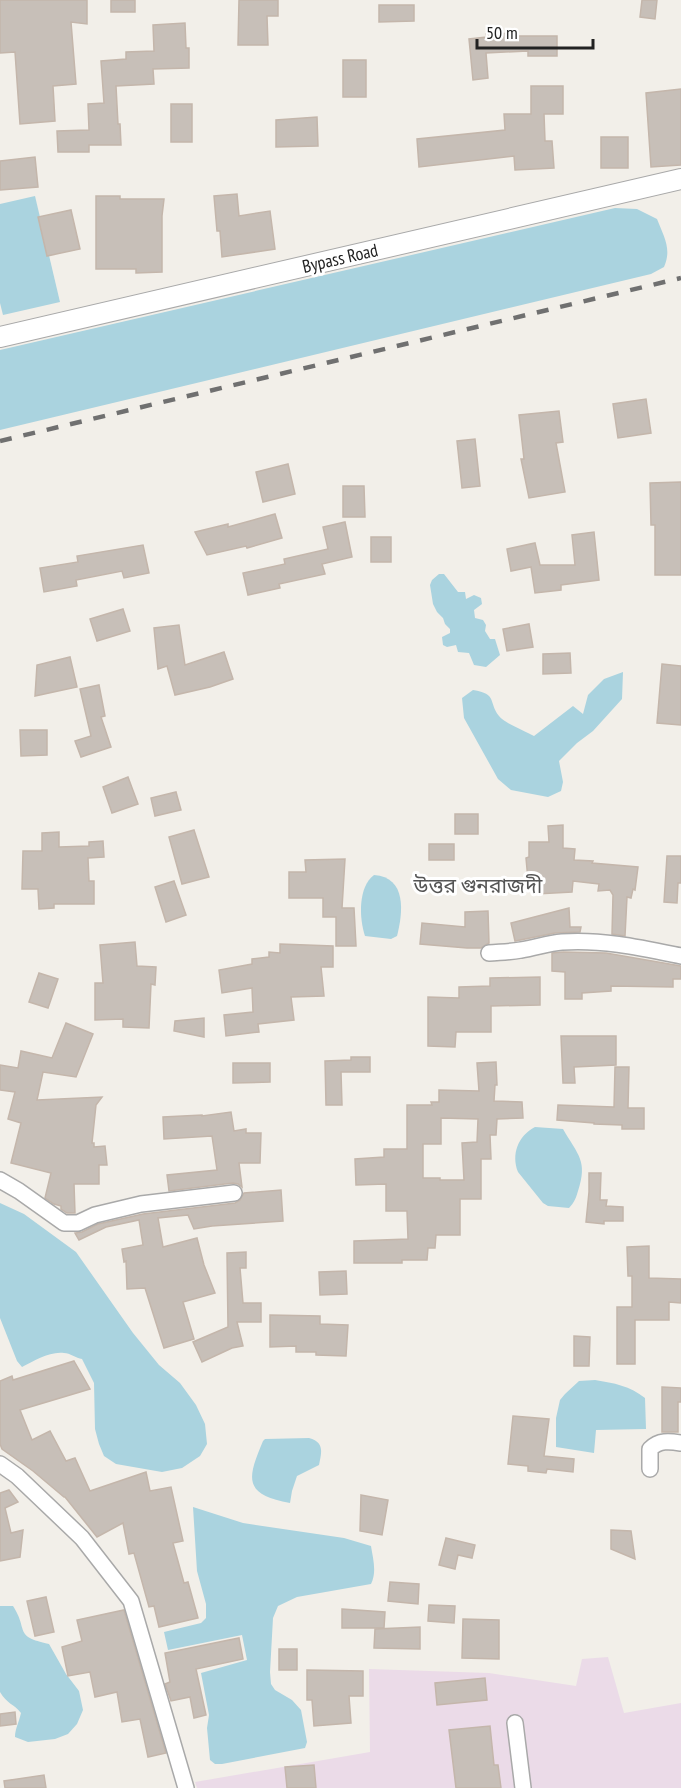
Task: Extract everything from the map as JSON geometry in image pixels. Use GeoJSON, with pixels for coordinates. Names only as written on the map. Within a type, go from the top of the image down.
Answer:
{"type":"FeatureCollection","features":[{"type":"Feature","properties":{"kind":"street","name":"Bypass Road"},"geometry":{"type":"LineString","coordinates":[[0,338],[681,179]]}},
{"type":"Feature","properties":{"kind":"street"},"geometry":{"type":"LineString","coordinates":[[489,953],[523,950],[545,944],[584,942],[636,947],[681,956]]}},
{"type":"Feature","properties":{"kind":"street"},"geometry":{"type":"LineString","coordinates":[[0,1180],[64,1223],[78,1223],[95,1215],[141,1204],[234,1193]]}},
{"type":"Feature","properties":{"kind":"street"},"geometry":{"type":"LineString","coordinates":[[650,1469],[650,1449],[661,1442],[681,1443]]}},
{"type":"Feature","properties":{"kind":"street"},"geometry":{"type":"LineString","coordinates":[[0,1464],[17,1476],[82,1538],[131,1601],[186,1788]]}},
{"type":"Feature","properties":{"kind":"street"},"geometry":{"type":"LineString","coordinates":[[515,1723],[523,1788]]}},
{"type":"Feature","properties":{"kind":"shaded area"},"geometry":{"type":"Polygon","coordinates":[[[608,1657],[624,1713],[681,1703],[681,1788],[197,1788],[195,1782],[370,1752],[369,1669],[489,1673],[576,1686],[582,1659],[608,1657]]]}},
{"type":"Feature","properties":{"kind":"water"},"geometry":{"type":"Polygon","coordinates":[[[35,196],[60,302],[3,315],[0,303],[0,204],[35,196]]]}},
{"type":"Feature","properties":{"kind":"water"},"geometry":{"type":"Polygon","coordinates":[[[615,208],[637,209],[657,219],[667,249],[664,267],[651,274],[0,430],[0,350],[615,208]]]}},
{"type":"Feature","properties":{"kind":"water"},"geometry":{"type":"Polygon","coordinates":[[[439,574],[444,574],[458,592],[465,592],[466,599],[474,595],[481,598],[482,604],[474,610],[475,618],[483,620],[486,625],[485,631],[490,639],[495,639],[500,655],[486,667],[474,665],[469,653],[458,652],[456,645],[447,647],[443,645],[442,637],[450,633],[450,629],[433,604],[430,585],[439,574]]]}},
{"type":"Feature","properties":{"kind":"water"},"geometry":{"type":"Polygon","coordinates":[[[623,672],[622,699],[593,731],[559,761],[563,782],[561,791],[548,797],[511,790],[498,779],[464,718],[462,698],[473,690],[481,692],[489,696],[502,719],[534,736],[573,706],[583,714],[588,695],[604,679],[623,672]]]}},
{"type":"Feature","properties":{"kind":"water"},"geometry":{"type":"Polygon","coordinates":[[[374,875],[385,877],[392,882],[400,898],[399,927],[397,936],[391,939],[365,936],[363,929],[361,903],[365,887],[374,875]]]}},
{"type":"Feature","properties":{"kind":"water"},"geometry":{"type":"Polygon","coordinates":[[[535,1127],[563,1129],[580,1158],[581,1181],[576,1198],[569,1208],[548,1206],[543,1203],[518,1172],[515,1159],[517,1146],[524,1135],[535,1127]]]}},
{"type":"Feature","properties":{"kind":"water"},"geometry":{"type":"Polygon","coordinates":[[[0,1203],[24,1214],[76,1252],[133,1333],[159,1365],[180,1383],[196,1405],[205,1424],[207,1444],[200,1456],[182,1468],[162,1472],[116,1464],[104,1456],[99,1444],[95,1429],[94,1383],[82,1359],[59,1353],[42,1357],[22,1367],[17,1361],[0,1318],[0,1203]]]}},
{"type":"Feature","properties":{"kind":"water"},"geometry":{"type":"Polygon","coordinates":[[[595,1380],[622,1386],[645,1398],[646,1429],[596,1430],[594,1453],[556,1447],[556,1418],[560,1400],[579,1381],[595,1380]]]}},
{"type":"Feature","properties":{"kind":"water"},"geometry":{"type":"Polygon","coordinates":[[[309,1438],[320,1445],[319,1465],[297,1476],[290,1503],[264,1495],[257,1489],[252,1475],[265,1439],[309,1438]]]}},
{"type":"Feature","properties":{"kind":"water"},"geometry":{"type":"Polygon","coordinates":[[[193,1507],[243,1523],[344,1538],[371,1546],[374,1570],[371,1584],[297,1597],[278,1606],[273,1618],[271,1684],[275,1690],[292,1700],[301,1710],[307,1742],[305,1748],[222,1764],[215,1764],[210,1760],[207,1728],[209,1715],[201,1673],[247,1660],[242,1635],[168,1650],[164,1632],[201,1623],[206,1618],[206,1604],[197,1571],[193,1507]]]}},
{"type":"Feature","properties":{"kind":"water"},"geometry":{"type":"Polygon","coordinates":[[[0,1606],[13,1606],[26,1635],[49,1644],[66,1674],[79,1691],[83,1710],[77,1724],[68,1734],[55,1739],[28,1742],[15,1737],[21,1713],[0,1692],[0,1606]]]}},
{"type":"Feature","properties":{"kind":"building"},"geometry":{"type":"Polygon","coordinates":[[[0,0],[87,0],[87,24],[71,22],[76,84],[53,86],[55,121],[20,124],[15,52],[0,53],[0,0]]]}},
{"type":"Feature","properties":{"kind":"building"},"geometry":{"type":"Polygon","coordinates":[[[111,0],[135,0],[135,12],[111,12],[111,0]]]}},
{"type":"Feature","properties":{"kind":"building"},"geometry":{"type":"Polygon","coordinates":[[[239,0],[278,0],[278,16],[267,16],[268,45],[238,45],[239,0]]]}},
{"type":"Feature","properties":{"kind":"building"},"geometry":{"type":"Polygon","coordinates":[[[642,0],[657,0],[655,19],[640,17],[642,0]]]}},
{"type":"Feature","properties":{"kind":"building"},"geometry":{"type":"Polygon","coordinates":[[[379,5],[414,5],[414,21],[379,22],[379,5]]]}},
{"type":"Feature","properties":{"kind":"building"},"geometry":{"type":"Polygon","coordinates":[[[185,23],[189,68],[153,69],[154,84],[116,86],[121,145],[89,145],[89,152],[58,152],[57,131],[89,130],[88,104],[104,103],[101,61],[126,59],[126,52],[154,51],[153,25],[185,23]]]}},
{"type":"Feature","properties":{"kind":"building"},"geometry":{"type":"Polygon","coordinates":[[[518,33],[518,36],[557,36],[557,56],[528,56],[528,51],[486,53],[488,78],[473,80],[469,39],[487,37],[486,34],[518,33]]]}},
{"type":"Feature","properties":{"kind":"building"},"geometry":{"type":"Polygon","coordinates":[[[343,60],[366,60],[366,97],[343,97],[343,60]]]}},
{"type":"Feature","properties":{"kind":"building"},"geometry":{"type":"Polygon","coordinates":[[[531,86],[563,86],[563,114],[544,114],[545,141],[552,141],[554,168],[515,170],[514,156],[419,167],[417,139],[505,130],[504,114],[531,114],[531,86]]]}},
{"type":"Feature","properties":{"kind":"building"},"geometry":{"type":"Polygon","coordinates":[[[681,89],[681,165],[651,167],[646,93],[681,89]]]}},
{"type":"Feature","properties":{"kind":"building"},"geometry":{"type":"Polygon","coordinates":[[[171,104],[192,104],[192,142],[171,142],[171,104]]]}},
{"type":"Feature","properties":{"kind":"building"},"geometry":{"type":"Polygon","coordinates":[[[317,117],[318,146],[276,147],[276,120],[317,117]]]}},
{"type":"Feature","properties":{"kind":"building"},"geometry":{"type":"Polygon","coordinates":[[[601,137],[628,137],[628,168],[601,168],[601,137]]]}},
{"type":"Feature","properties":{"kind":"building"},"geometry":{"type":"Polygon","coordinates":[[[35,157],[38,187],[0,190],[0,161],[35,157]]]}},
{"type":"Feature","properties":{"kind":"building"},"geometry":{"type":"Polygon","coordinates":[[[237,194],[239,216],[270,211],[275,249],[222,257],[214,196],[237,194]]]}},
{"type":"Feature","properties":{"kind":"building"},"geometry":{"type":"Polygon","coordinates":[[[96,196],[120,196],[120,199],[164,199],[162,272],[136,273],[136,269],[96,269],[96,196]]]}},
{"type":"Feature","properties":{"kind":"building"},"geometry":{"type":"Polygon","coordinates":[[[71,210],[80,249],[47,256],[38,217],[71,210]]]}},
{"type":"Feature","properties":{"kind":"building"},"geometry":{"type":"Polygon","coordinates":[[[646,399],[651,433],[618,438],[613,404],[646,399]]]}},
{"type":"Feature","properties":{"kind":"building"},"geometry":{"type":"Polygon","coordinates":[[[559,411],[563,442],[556,443],[565,492],[529,498],[521,459],[524,459],[519,415],[559,411]]]}},
{"type":"Feature","properties":{"kind":"building"},"geometry":{"type":"Polygon","coordinates":[[[475,439],[480,486],[462,488],[457,441],[475,439]]]}},
{"type":"Feature","properties":{"kind":"building"},"geometry":{"type":"Polygon","coordinates":[[[288,464],[295,494],[263,502],[256,472],[288,464]]]}},
{"type":"Feature","properties":{"kind":"building"},"geometry":{"type":"Polygon","coordinates":[[[681,482],[681,575],[655,575],[655,525],[651,525],[650,483],[681,482]]]}},
{"type":"Feature","properties":{"kind":"building"},"geometry":{"type":"Polygon","coordinates":[[[343,486],[364,486],[365,517],[343,517],[343,486]]]}},
{"type":"Feature","properties":{"kind":"building"},"geometry":{"type":"Polygon","coordinates":[[[275,514],[282,538],[247,548],[246,546],[207,555],[195,532],[228,524],[228,527],[275,514]]]}},
{"type":"Feature","properties":{"kind":"building"},"geometry":{"type":"Polygon","coordinates":[[[345,522],[352,557],[322,564],[325,574],[279,584],[280,588],[248,595],[243,573],[285,564],[284,559],[328,549],[323,527],[345,522]]]}},
{"type":"Feature","properties":{"kind":"building"},"geometry":{"type":"Polygon","coordinates":[[[594,532],[599,580],[561,585],[561,590],[535,593],[531,567],[511,571],[507,549],[535,543],[540,565],[575,565],[572,535],[594,532]]]}},
{"type":"Feature","properties":{"kind":"building"},"geometry":{"type":"Polygon","coordinates":[[[371,537],[391,537],[391,562],[371,562],[371,537]]]}},
{"type":"Feature","properties":{"kind":"building"},"geometry":{"type":"Polygon","coordinates":[[[143,545],[149,573],[124,578],[122,571],[76,580],[77,586],[44,592],[40,568],[78,562],[77,556],[143,545]]]}},
{"type":"Feature","properties":{"kind":"building"},"geometry":{"type":"Polygon","coordinates":[[[123,609],[130,631],[97,641],[90,619],[123,609]]]}},
{"type":"Feature","properties":{"kind":"building"},"geometry":{"type":"Polygon","coordinates":[[[529,624],[533,647],[507,651],[503,629],[529,624]]]}},
{"type":"Feature","properties":{"kind":"building"},"geometry":{"type":"Polygon","coordinates":[[[179,625],[185,665],[224,652],[233,679],[175,695],[167,666],[158,669],[154,628],[179,625]]]}},
{"type":"Feature","properties":{"kind":"building"},"geometry":{"type":"Polygon","coordinates":[[[570,653],[571,673],[543,674],[543,654],[570,653]]]}},
{"type":"Feature","properties":{"kind":"building"},"geometry":{"type":"Polygon","coordinates":[[[70,657],[77,687],[35,696],[37,665],[70,657]]]}},
{"type":"Feature","properties":{"kind":"building"},"geometry":{"type":"Polygon","coordinates":[[[662,664],[681,666],[681,725],[657,723],[662,664]]]}},
{"type":"Feature","properties":{"kind":"building"},"geometry":{"type":"Polygon","coordinates":[[[99,685],[105,716],[101,717],[111,747],[81,757],[75,741],[91,736],[80,689],[99,685]]]}},
{"type":"Feature","properties":{"kind":"building"},"geometry":{"type":"Polygon","coordinates":[[[20,730],[47,730],[47,755],[21,756],[20,730]]]}},
{"type":"Feature","properties":{"kind":"building"},"geometry":{"type":"Polygon","coordinates":[[[128,777],[138,804],[112,813],[103,787],[128,777]]]}},
{"type":"Feature","properties":{"kind":"building"},"geometry":{"type":"Polygon","coordinates":[[[176,792],[181,810],[155,816],[151,798],[176,792]]]}},
{"type":"Feature","properties":{"kind":"building"},"geometry":{"type":"Polygon","coordinates":[[[455,814],[478,814],[478,834],[455,834],[455,814]]]}},
{"type":"Feature","properties":{"kind":"building"},"geometry":{"type":"Polygon","coordinates":[[[563,825],[563,848],[575,849],[574,860],[638,867],[635,890],[633,889],[631,898],[627,897],[625,936],[612,934],[613,895],[610,890],[598,891],[599,884],[573,881],[572,892],[536,894],[535,880],[528,880],[526,858],[529,857],[529,842],[549,842],[548,826],[563,825]]]}},
{"type":"Feature","properties":{"kind":"building"},"geometry":{"type":"Polygon","coordinates":[[[194,830],[209,877],[182,884],[169,837],[194,830]]]}},
{"type":"Feature","properties":{"kind":"building"},"geometry":{"type":"Polygon","coordinates":[[[59,832],[59,847],[89,846],[89,842],[103,841],[104,857],[88,858],[89,881],[94,881],[94,904],[54,904],[54,908],[39,909],[38,889],[22,889],[23,851],[42,851],[42,833],[59,832]]]}},
{"type":"Feature","properties":{"kind":"building"},"geometry":{"type":"Polygon","coordinates":[[[429,844],[454,844],[454,860],[429,860],[429,844]]]}},
{"type":"Feature","properties":{"kind":"building"},"geometry":{"type":"Polygon","coordinates":[[[667,856],[681,856],[681,883],[678,883],[677,903],[664,902],[667,856]]]}},
{"type":"Feature","properties":{"kind":"building"},"geometry":{"type":"Polygon","coordinates":[[[345,859],[342,908],[354,908],[356,946],[336,946],[336,917],[323,917],[323,898],[289,898],[289,872],[306,872],[305,860],[345,859]]]}},
{"type":"Feature","properties":{"kind":"building"},"geometry":{"type":"Polygon","coordinates":[[[174,881],[186,915],[166,922],[155,887],[174,881]]]}},
{"type":"Feature","properties":{"kind":"building"},"geometry":{"type":"Polygon","coordinates":[[[569,908],[570,927],[581,927],[580,932],[555,933],[515,941],[511,923],[569,908]]]}},
{"type":"Feature","properties":{"kind":"building"},"geometry":{"type":"Polygon","coordinates":[[[488,911],[489,943],[481,948],[420,944],[422,923],[465,927],[465,912],[488,911]]]}},
{"type":"Feature","properties":{"kind":"building"},"geometry":{"type":"Polygon","coordinates":[[[135,942],[137,966],[156,967],[155,985],[151,984],[149,1028],[123,1027],[123,1019],[95,1020],[95,983],[103,983],[100,945],[135,942]]]}},
{"type":"Feature","properties":{"kind":"building"},"geometry":{"type":"Polygon","coordinates":[[[280,944],[333,946],[333,967],[321,967],[324,996],[291,997],[294,1020],[258,1024],[259,1032],[226,1036],[224,1015],[253,1012],[252,988],[222,993],[219,970],[252,964],[252,959],[269,957],[269,952],[280,953],[280,944]]]}},
{"type":"Feature","properties":{"kind":"building"},"geometry":{"type":"Polygon","coordinates":[[[552,953],[606,953],[681,966],[681,979],[673,979],[673,987],[611,986],[611,991],[582,993],[582,999],[565,999],[565,972],[552,971],[552,953]]]}},
{"type":"Feature","properties":{"kind":"building"},"geometry":{"type":"Polygon","coordinates":[[[39,973],[58,979],[48,1008],[29,1002],[39,973]]]}},
{"type":"Feature","properties":{"kind":"building"},"geometry":{"type":"Polygon","coordinates":[[[540,977],[540,1005],[491,1006],[491,1032],[456,1032],[455,1047],[428,1046],[428,997],[459,998],[459,987],[490,986],[490,978],[540,977]]]}},
{"type":"Feature","properties":{"kind":"building"},"geometry":{"type":"Polygon","coordinates":[[[204,1018],[204,1037],[174,1031],[175,1021],[204,1018]]]}},
{"type":"Feature","properties":{"kind":"building"},"geometry":{"type":"Polygon","coordinates":[[[66,1023],[93,1034],[76,1077],[43,1072],[37,1100],[102,1097],[96,1105],[92,1143],[94,1147],[105,1146],[107,1165],[99,1165],[99,1184],[74,1184],[75,1213],[67,1213],[61,1209],[61,1206],[45,1198],[51,1173],[11,1163],[21,1123],[8,1119],[15,1092],[0,1090],[0,1065],[18,1068],[21,1051],[52,1058],[66,1023]]]}},
{"type":"Feature","properties":{"kind":"building"},"geometry":{"type":"Polygon","coordinates":[[[561,1036],[616,1036],[616,1065],[574,1067],[575,1083],[563,1083],[561,1036]]]}},
{"type":"Feature","properties":{"kind":"building"},"geometry":{"type":"Polygon","coordinates":[[[351,1057],[370,1057],[370,1072],[341,1072],[342,1105],[326,1105],[325,1061],[351,1060],[351,1057]]]}},
{"type":"Feature","properties":{"kind":"building"},"geometry":{"type":"Polygon","coordinates":[[[496,1062],[497,1085],[495,1085],[494,1101],[522,1102],[523,1118],[497,1119],[496,1135],[490,1135],[491,1159],[481,1159],[481,1199],[460,1199],[460,1235],[436,1235],[435,1248],[428,1248],[427,1260],[402,1260],[402,1263],[354,1263],[354,1241],[408,1239],[407,1211],[386,1211],[386,1184],[356,1185],[355,1159],[384,1157],[384,1149],[407,1149],[407,1105],[432,1105],[431,1102],[439,1102],[439,1090],[479,1091],[477,1063],[496,1062]],[[441,1118],[441,1144],[423,1144],[423,1178],[464,1180],[462,1143],[477,1142],[478,1119],[441,1118]]]}},
{"type":"Feature","properties":{"kind":"building"},"geometry":{"type":"Polygon","coordinates":[[[233,1063],[270,1063],[270,1082],[233,1083],[233,1063]]]}},
{"type":"Feature","properties":{"kind":"building"},"geometry":{"type":"Polygon","coordinates":[[[615,1067],[629,1067],[628,1108],[644,1108],[644,1129],[622,1129],[622,1125],[557,1120],[558,1105],[614,1107],[615,1067]]]}},
{"type":"Feature","properties":{"kind":"building"},"geometry":{"type":"Polygon","coordinates":[[[231,1112],[234,1131],[246,1129],[246,1133],[261,1133],[260,1163],[239,1163],[242,1187],[233,1183],[169,1191],[167,1175],[217,1170],[212,1136],[164,1139],[163,1117],[202,1116],[231,1112]]]}},
{"type":"Feature","properties":{"kind":"building"},"geometry":{"type":"Polygon","coordinates":[[[589,1173],[601,1173],[600,1200],[607,1200],[606,1206],[623,1207],[623,1221],[604,1221],[604,1224],[586,1222],[589,1173]]]}},
{"type":"Feature","properties":{"kind":"building"},"geometry":{"type":"Polygon","coordinates":[[[281,1190],[283,1221],[194,1229],[188,1215],[158,1218],[163,1247],[197,1238],[215,1293],[183,1302],[194,1339],[164,1348],[145,1288],[127,1289],[126,1261],[124,1262],[122,1249],[143,1245],[139,1220],[106,1227],[79,1240],[75,1233],[98,1224],[143,1214],[235,1203],[244,1193],[281,1190]]]}},
{"type":"Feature","properties":{"kind":"building"},"geometry":{"type":"Polygon","coordinates":[[[649,1246],[649,1278],[681,1279],[681,1303],[669,1302],[669,1320],[635,1320],[635,1364],[617,1364],[617,1307],[632,1307],[632,1276],[628,1276],[627,1247],[649,1246]]]}},
{"type":"Feature","properties":{"kind":"building"},"geometry":{"type":"Polygon","coordinates":[[[246,1252],[246,1268],[240,1268],[243,1303],[261,1303],[261,1322],[237,1322],[243,1346],[232,1348],[202,1362],[193,1342],[228,1327],[227,1253],[246,1252]]]}},
{"type":"Feature","properties":{"kind":"building"},"geometry":{"type":"Polygon","coordinates":[[[346,1271],[347,1294],[320,1295],[319,1272],[346,1271]]]}},
{"type":"Feature","properties":{"kind":"building"},"geometry":{"type":"Polygon","coordinates":[[[270,1315],[320,1316],[320,1324],[348,1325],[346,1356],[296,1352],[296,1346],[270,1347],[270,1315]]]}},
{"type":"Feature","properties":{"kind":"building"},"geometry":{"type":"Polygon","coordinates":[[[574,1336],[590,1337],[589,1366],[574,1366],[574,1336]]]}},
{"type":"Feature","properties":{"kind":"building"},"geometry":{"type":"Polygon","coordinates":[[[74,1361],[90,1389],[20,1410],[32,1440],[50,1431],[66,1461],[75,1458],[90,1491],[146,1472],[150,1491],[171,1487],[183,1541],[173,1543],[184,1583],[188,1582],[198,1618],[159,1627],[154,1606],[149,1607],[134,1553],[129,1554],[123,1523],[97,1537],[65,1497],[2,1449],[0,1444],[0,1381],[12,1376],[13,1380],[74,1361]]]}},
{"type":"Feature","properties":{"kind":"building"},"geometry":{"type":"Polygon","coordinates":[[[662,1387],[681,1388],[681,1402],[678,1402],[678,1432],[662,1432],[662,1387]]]}},
{"type":"Feature","properties":{"kind":"building"},"geometry":{"type":"Polygon","coordinates":[[[513,1416],[549,1419],[544,1456],[574,1459],[573,1472],[547,1469],[546,1473],[528,1471],[528,1466],[508,1464],[513,1416]]]}},
{"type":"Feature","properties":{"kind":"building"},"geometry":{"type":"Polygon","coordinates":[[[9,1490],[18,1502],[5,1508],[11,1533],[23,1530],[20,1557],[0,1561],[0,1493],[9,1490]]]}},
{"type":"Feature","properties":{"kind":"building"},"geometry":{"type":"Polygon","coordinates":[[[361,1495],[388,1500],[382,1535],[360,1531],[361,1495]]]}},
{"type":"Feature","properties":{"kind":"building"},"geometry":{"type":"Polygon","coordinates":[[[611,1530],[631,1531],[635,1559],[611,1549],[611,1530]]]}},
{"type":"Feature","properties":{"kind":"building"},"geometry":{"type":"Polygon","coordinates":[[[446,1538],[475,1545],[472,1558],[458,1555],[455,1569],[439,1565],[446,1538]]]}},
{"type":"Feature","properties":{"kind":"building"},"geometry":{"type":"Polygon","coordinates":[[[390,1582],[419,1584],[418,1604],[388,1601],[390,1582]]]}},
{"type":"Feature","properties":{"kind":"building"},"geometry":{"type":"Polygon","coordinates":[[[46,1597],[54,1632],[35,1636],[27,1601],[46,1597]]]}},
{"type":"Feature","properties":{"kind":"building"},"geometry":{"type":"Polygon","coordinates":[[[429,1605],[455,1606],[454,1623],[428,1621],[429,1605]]]}},
{"type":"Feature","properties":{"kind":"building"},"geometry":{"type":"Polygon","coordinates":[[[342,1609],[385,1612],[384,1628],[342,1628],[342,1609]]]}},
{"type":"Feature","properties":{"kind":"building"},"geometry":{"type":"Polygon","coordinates":[[[124,1610],[166,1753],[148,1757],[140,1719],[122,1722],[117,1692],[95,1697],[90,1672],[68,1676],[62,1647],[82,1641],[77,1620],[124,1610]]]}},
{"type":"Feature","properties":{"kind":"building"},"geometry":{"type":"Polygon","coordinates":[[[463,1619],[499,1620],[499,1659],[462,1658],[463,1619]]]}},
{"type":"Feature","properties":{"kind":"building"},"geometry":{"type":"Polygon","coordinates":[[[420,1627],[420,1649],[374,1648],[375,1629],[420,1627]]]}},
{"type":"Feature","properties":{"kind":"building"},"geometry":{"type":"Polygon","coordinates":[[[239,1638],[243,1659],[196,1669],[206,1715],[194,1718],[190,1697],[171,1701],[165,1684],[170,1682],[165,1653],[239,1638]]]}},
{"type":"Feature","properties":{"kind":"building"},"geometry":{"type":"Polygon","coordinates":[[[279,1649],[297,1649],[297,1670],[279,1670],[279,1649]]]}},
{"type":"Feature","properties":{"kind":"building"},"geometry":{"type":"Polygon","coordinates":[[[307,1670],[363,1671],[363,1696],[349,1696],[351,1723],[314,1726],[312,1700],[307,1700],[307,1670]]]}},
{"type":"Feature","properties":{"kind":"building"},"geometry":{"type":"Polygon","coordinates":[[[485,1678],[487,1700],[437,1705],[435,1683],[485,1678]]]}},
{"type":"Feature","properties":{"kind":"building"},"geometry":{"type":"Polygon","coordinates":[[[15,1712],[16,1724],[0,1726],[0,1714],[15,1712]]]}},
{"type":"Feature","properties":{"kind":"building"},"geometry":{"type":"Polygon","coordinates":[[[490,1726],[494,1765],[498,1765],[501,1788],[456,1788],[449,1730],[490,1726]]]}},
{"type":"Feature","properties":{"kind":"building"},"geometry":{"type":"Polygon","coordinates":[[[314,1765],[316,1788],[287,1788],[285,1767],[314,1765]]]}},
{"type":"Feature","properties":{"kind":"building"},"geometry":{"type":"Polygon","coordinates":[[[44,1775],[46,1788],[5,1788],[4,1781],[44,1775]]]}},
{"type":"Feature","properties":{"kind":"railway"},"geometry":{"type":"LineString","coordinates":[[0,441],[681,278]]}},
{"type":"Feature","properties":{"kind":"district","name":"উত্তর গুনরাজদী"},"geometry":{"type":"Point","coordinates":[478,885]}}]}
